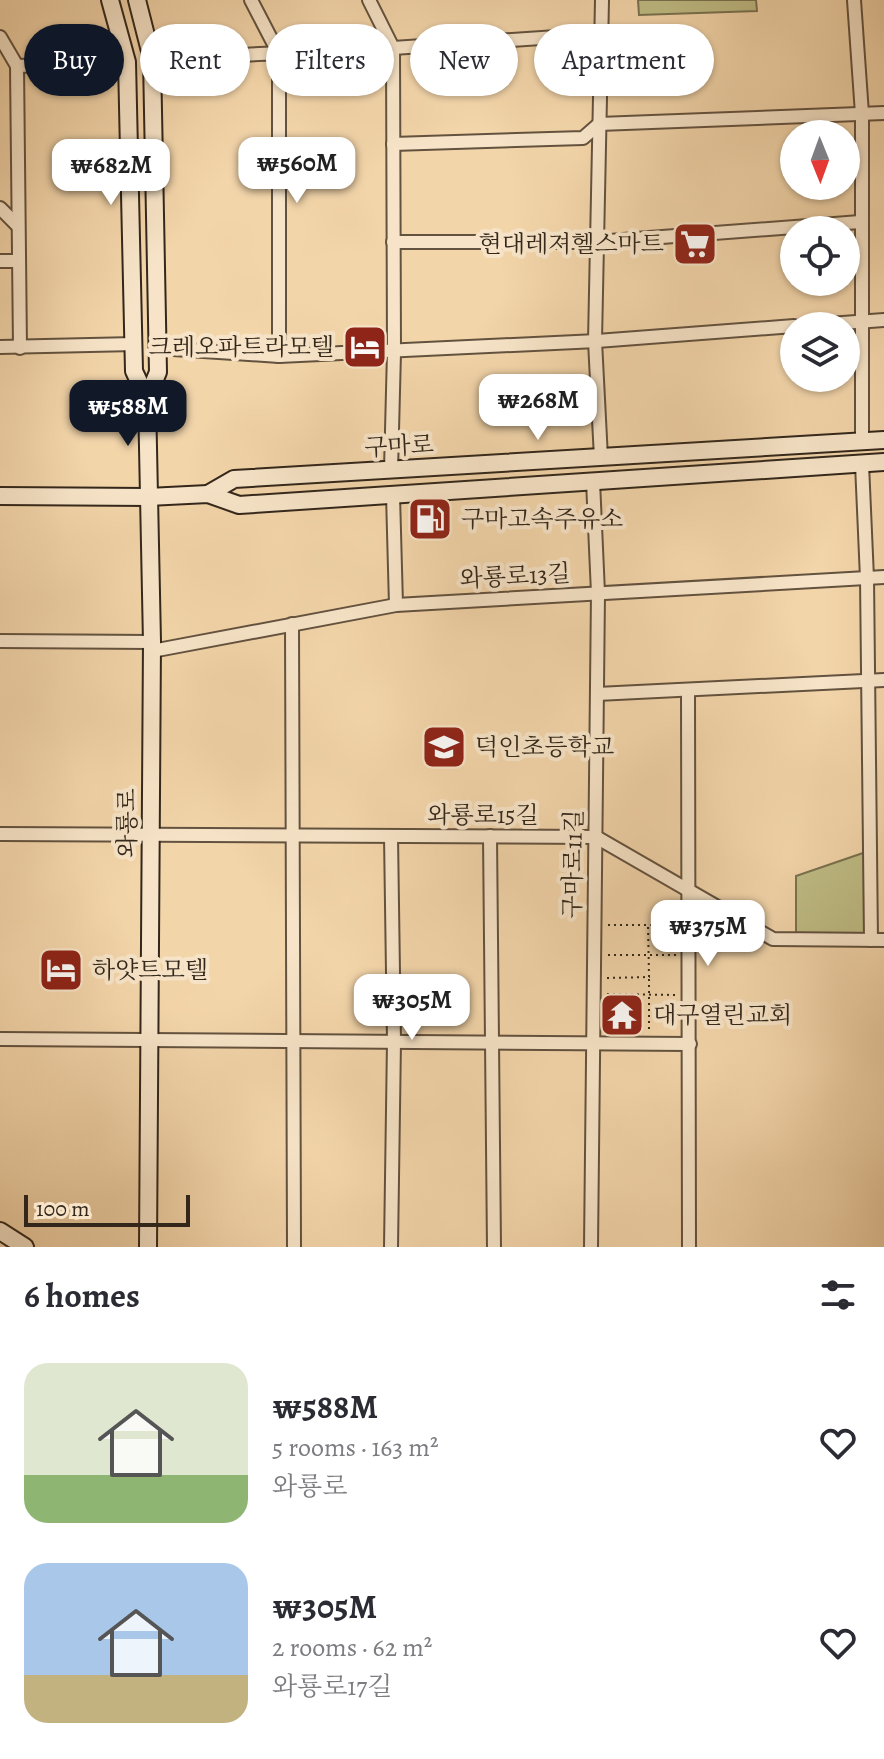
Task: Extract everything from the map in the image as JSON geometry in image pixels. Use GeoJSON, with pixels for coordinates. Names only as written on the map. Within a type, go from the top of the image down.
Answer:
{"type":"FeatureCollection","features":[{"type":"Feature","properties":{"kind":"main road","name":"와룡로"},"geometry":{"type":"LineString","coordinates":[[110,0],[127,62],[134,371],[147,399]]}},
{"type":"Feature","properties":{"kind":"main road","name":"와룡로"},"geometry":{"type":"LineString","coordinates":[[137,0],[143,24]]}},
{"type":"Feature","properties":{"kind":"main road","name":"와룡로"},"geometry":{"type":"LineString","coordinates":[[148,1247],[152,647],[147,399],[158,372],[153,96]]}},
{"type":"Feature","properties":{"kind":"main road","name":"구마로"},"geometry":{"type":"LineString","coordinates":[[208,494],[234,479],[884,440]]}},
{"type":"Feature","properties":{"kind":"main road","name":"구마로"},"geometry":{"type":"LineString","coordinates":[[0,496],[148,497],[208,494],[239,505],[884,462]]}},
{"type":"Feature","properties":{"kind":"main road"},"geometry":{"type":"LineString","coordinates":[[0,1231],[25,1247]]}},
{"type":"Feature","properties":{"kind":"street"},"geometry":{"type":"LineString","coordinates":[[251,0],[266,29]]}},
{"type":"Feature","properties":{"kind":"street"},"geometry":{"type":"LineString","coordinates":[[369,0],[381,24]]}},
{"type":"Feature","properties":{"kind":"street"},"geometry":{"type":"LineString","coordinates":[[601,24],[602,0]]}},
{"type":"Feature","properties":{"kind":"street"},"geometry":{"type":"LineString","coordinates":[[854,0],[862,114],[862,442]]}},
{"type":"Feature","properties":{"kind":"street"},"geometry":{"type":"LineString","coordinates":[[0,37],[17,66],[20,348]]}},
{"type":"Feature","properties":{"kind":"street"},"geometry":{"type":"LineString","coordinates":[[394,48],[534,39]]}},
{"type":"Feature","properties":{"kind":"street"},"geometry":{"type":"LineString","coordinates":[[17,66],[127,62]]}},
{"type":"Feature","properties":{"kind":"street"},"geometry":{"type":"LineString","coordinates":[[279,96],[279,356]]}},
{"type":"Feature","properties":{"kind":"street"},"geometry":{"type":"LineString","coordinates":[[391,470],[393,96]]}},
{"type":"Feature","properties":{"kind":"street"},"geometry":{"type":"LineString","coordinates":[[600,96],[595,341],[601,458]]}},
{"type":"Feature","properties":{"kind":"street"},"geometry":{"type":"LineString","coordinates":[[393,144],[583,138],[599,124],[884,113]]}},
{"type":"Feature","properties":{"kind":"street"},"geometry":{"type":"LineString","coordinates":[[0,208],[18,226]]}},
{"type":"Feature","properties":{"kind":"street"},"geometry":{"type":"LineString","coordinates":[[393,242],[596,242],[780,228]]}},
{"type":"Feature","properties":{"kind":"street"},"geometry":{"type":"LineString","coordinates":[[0,261],[19,261]]}},
{"type":"Feature","properties":{"kind":"street"},"geometry":{"type":"LineString","coordinates":[[861,322],[884,320]]}},
{"type":"Feature","properties":{"kind":"street"},"geometry":{"type":"LineString","coordinates":[[158,348],[279,356],[595,341],[780,327]]}},
{"type":"Feature","properties":{"kind":"street"},"geometry":{"type":"LineString","coordinates":[[0,347],[135,344]]}},
{"type":"Feature","properties":{"kind":"street"},"geometry":{"type":"LineString","coordinates":[[862,464],[877,940]]}},
{"type":"Feature","properties":{"kind":"street","name":"구마로11길"},"geometry":{"type":"LineString","coordinates":[[591,1247],[598,593],[593,481]]}},
{"type":"Feature","properties":{"kind":"street"},"geometry":{"type":"LineString","coordinates":[[393,495],[396,605]]}},
{"type":"Feature","properties":{"kind":"street","name":"와룡로13길"},"geometry":{"type":"LineString","coordinates":[[0,641],[152,647],[396,605],[884,577]]}},
{"type":"Feature","properties":{"kind":"street"},"geometry":{"type":"LineString","coordinates":[[292,624],[294,1247]]}},
{"type":"Feature","properties":{"kind":"street"},"geometry":{"type":"LineString","coordinates":[[597,694],[884,680]]}},
{"type":"Feature","properties":{"kind":"street"},"geometry":{"type":"LineString","coordinates":[[688,690],[689,1247]]}},
{"type":"Feature","properties":{"kind":"street","name":"와룡로15길"},"geometry":{"type":"LineString","coordinates":[[0,834],[596,837],[773,939],[877,940]]}},
{"type":"Feature","properties":{"kind":"street"},"geometry":{"type":"LineString","coordinates":[[391,836],[394,1041],[391,1247]]}},
{"type":"Feature","properties":{"kind":"street"},"geometry":{"type":"LineString","coordinates":[[490,836],[494,1247]]}},
{"type":"Feature","properties":{"kind":"street"},"geometry":{"type":"LineString","coordinates":[[0,1039],[690,1044]]}},
{"type":"Feature","properties":{"kind":"path"},"geometry":{"type":"LineString","coordinates":[[595,925],[690,925]]}},
{"type":"Feature","properties":{"kind":"path"},"geometry":{"type":"LineString","coordinates":[[648,925],[649,1043]]}},
{"type":"Feature","properties":{"kind":"path"},"geometry":{"type":"LineString","coordinates":[[594,955],[690,955]]}},
{"type":"Feature","properties":{"kind":"path"},"geometry":{"type":"LineString","coordinates":[[594,978],[649,977]]}},
{"type":"Feature","properties":{"kind":"path"},"geometry":{"type":"LineString","coordinates":[[594,994],[690,996]]}},
{"type":"Feature","properties":{"kind":"shaded area"},"geometry":{"type":"Polygon","coordinates":[[[638,0],[756,0],[757,11],[639,15],[638,0]]]}},
{"type":"Feature","properties":{"kind":"shaded area"},"geometry":{"type":"Polygon","coordinates":[[[866,852],[868,936],[796,936],[796,876],[866,852]]]}},
{"type":"Feature","properties":{"kind":"place","name":"현대레져헬스마트"},"geometry":{"type":"Point","coordinates":[695,244]}},
{"type":"Feature","properties":{"kind":"place","name":"크레오파트라모텔"},"geometry":{"type":"Point","coordinates":[365,347]}},
{"type":"Feature","properties":{"kind":"place","name":"구마고속주유소"},"geometry":{"type":"Point","coordinates":[430,519]}},
{"type":"Feature","properties":{"kind":"place","name":"덕인초등학교"},"geometry":{"type":"Point","coordinates":[444,747]}},
{"type":"Feature","properties":{"kind":"place","name":"하얏트모텔"},"geometry":{"type":"Point","coordinates":[61,970]}},
{"type":"Feature","properties":{"kind":"place","name":"대구열린교회"},"geometry":{"type":"Point","coordinates":[622,1015]}}]}
